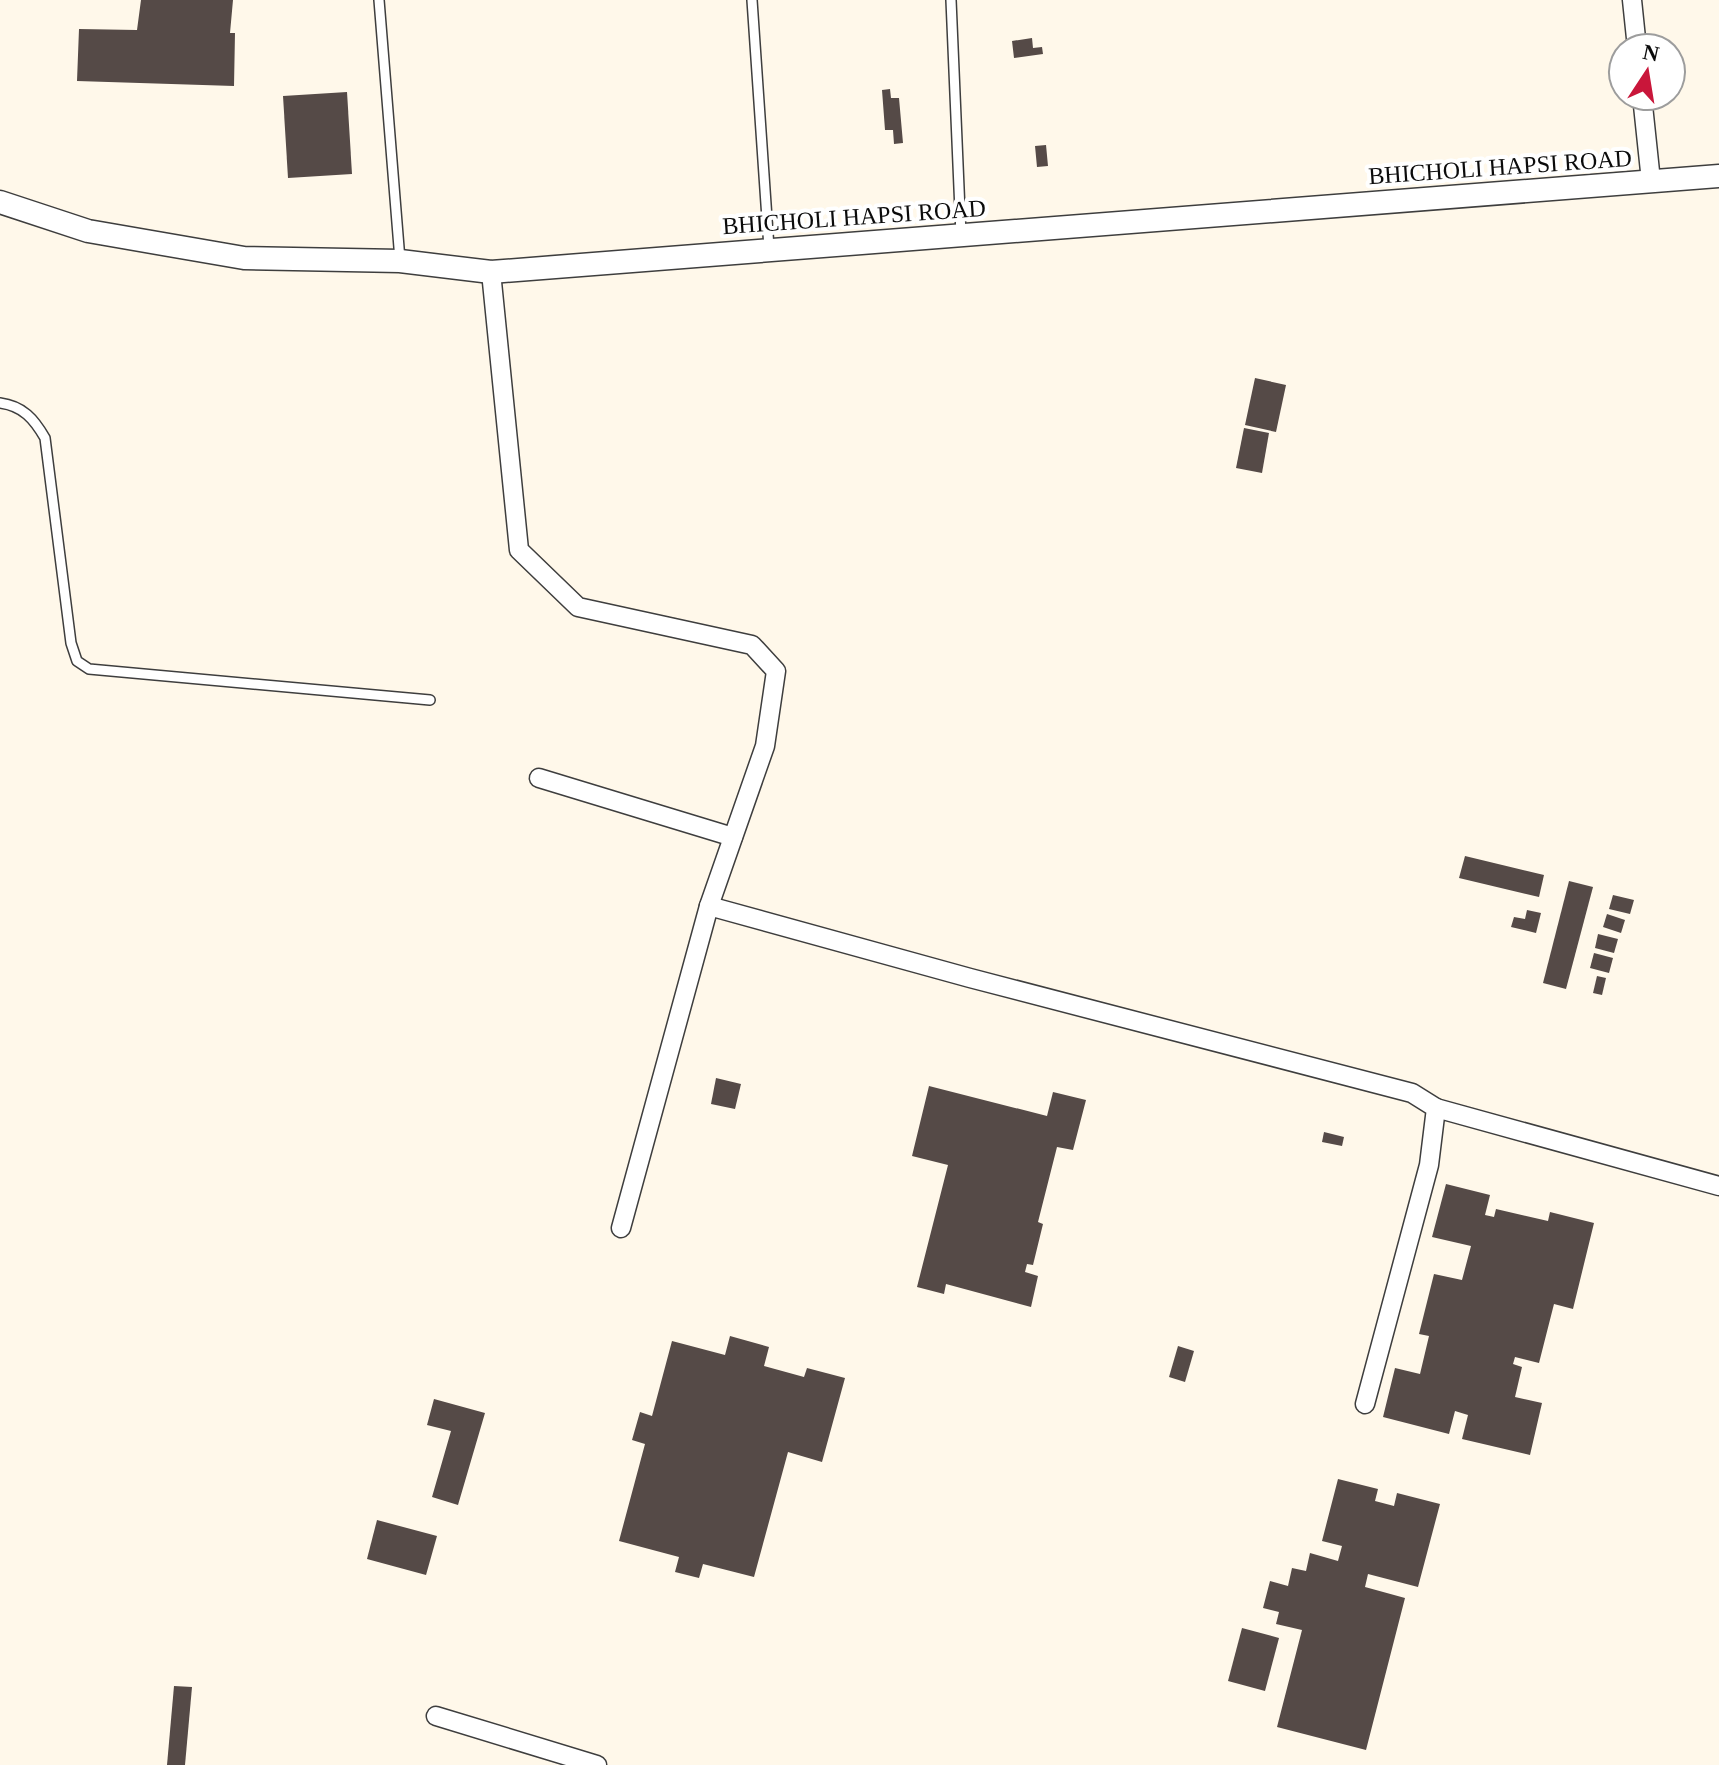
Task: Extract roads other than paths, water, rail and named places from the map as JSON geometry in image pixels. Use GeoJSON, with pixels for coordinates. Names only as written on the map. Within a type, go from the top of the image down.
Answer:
{"type":"FeatureCollection","features":[{"type":"Feature","properties":{"kind":"street"},"geometry":{"type":"LineString","coordinates":[[1632,0],[1635,32]]}},
{"type":"Feature","properties":{"kind":"street"},"geometry":{"type":"LineString","coordinates":[[1644,112],[1651,181]]}},
{"type":"Feature","properties":{"kind":"street","name":"BHICHOLI HAPSI ROAD"},"geometry":{"type":"LineString","coordinates":[[0,202],[88,231],[244,258],[400,261],[491,272],[1719,176]]}},
{"type":"Feature","properties":{"kind":"street"},"geometry":{"type":"LineString","coordinates":[[491,272],[519,550],[578,607],[752,645],[776,671],[765,746],[709,906],[621,1228]]}},
{"type":"Feature","properties":{"kind":"street"},"geometry":{"type":"LineString","coordinates":[[539,778],[733,837]]}},
{"type":"Feature","properties":{"kind":"street"},"geometry":{"type":"LineString","coordinates":[[709,906],[970,978],[1412,1093],[1436,1108],[1719,1186]]}},
{"type":"Feature","properties":{"kind":"street"},"geometry":{"type":"LineString","coordinates":[[1365,1404],[1429,1165],[1436,1108]]}},
{"type":"Feature","properties":{"kind":"street"},"geometry":{"type":"LineString","coordinates":[[436,1716],[597,1765]]}},
{"type":"Feature","properties":{"kind":"lane"},"geometry":{"type":"LineString","coordinates":[[379,0],[400,261]]}},
{"type":"Feature","properties":{"kind":"lane"},"geometry":{"type":"LineString","coordinates":[[752,0],[769,250]]}},
{"type":"Feature","properties":{"kind":"lane"},"geometry":{"type":"LineString","coordinates":[[951,0],[961,235]]}},
{"type":"Feature","properties":{"kind":"lane"},"geometry":{"type":"LineString","coordinates":[[0,403],[9,404],[32,417],[45,438],[71,643],[77,661],[89,669],[430,700]]}}]}
